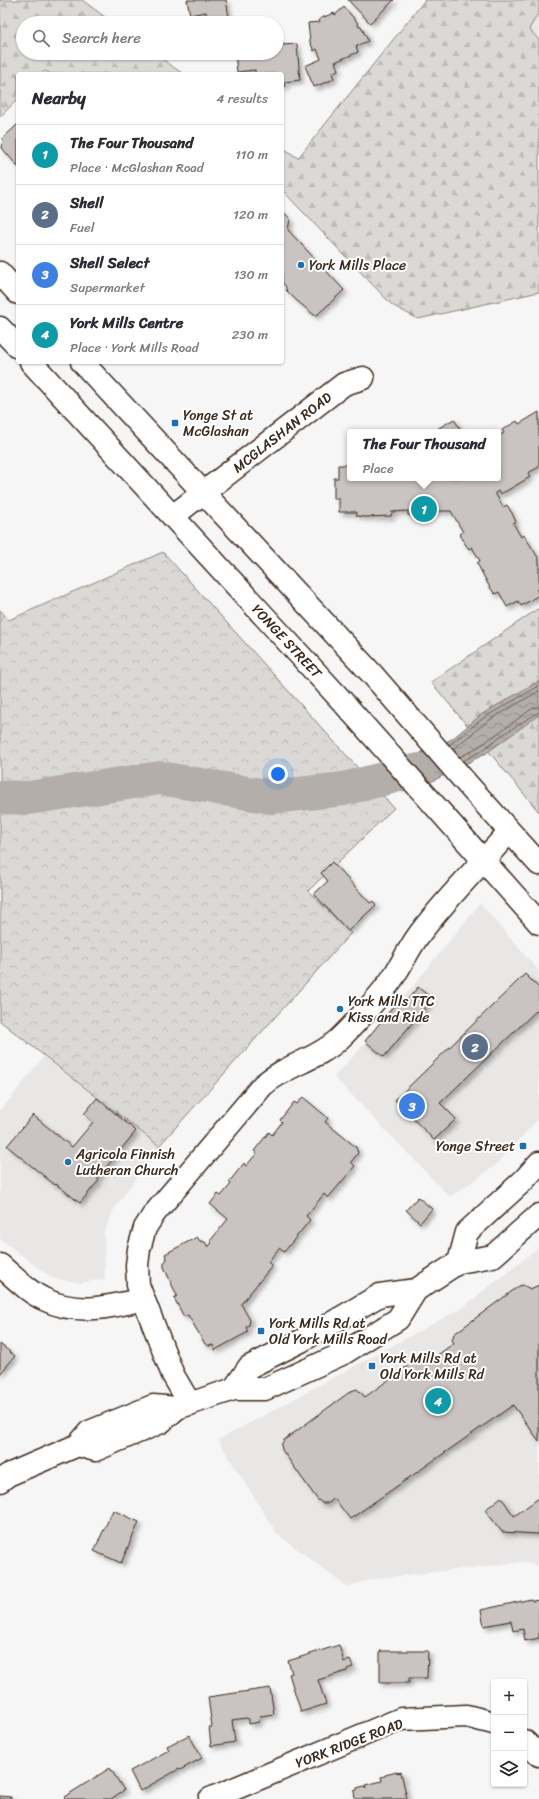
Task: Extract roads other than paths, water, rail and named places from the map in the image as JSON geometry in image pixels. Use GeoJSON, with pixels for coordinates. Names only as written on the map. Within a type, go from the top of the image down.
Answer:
{"type":"FeatureCollection","features":[{"type":"Feature","properties":{"kind":"main road"},"geometry":{"type":"LineString","coordinates":[[0,273],[16,291]]}},
{"type":"Feature","properties":{"kind":"main road"},"geometry":{"type":"LineString","coordinates":[[0,328],[16,346]]}},
{"type":"Feature","properties":{"kind":"main road","name":"YONGE STREET"},"geometry":{"type":"LineString","coordinates":[[33,364],[342,701],[539,923]]}},
{"type":"Feature","properties":{"kind":"main road"},"geometry":{"type":"LineString","coordinates":[[84,364],[372,674],[509,832],[539,864]]}},
{"type":"Feature","properties":{"kind":"main road","name":"MCGLASHAN ROAD"},"geometry":{"type":"LineString","coordinates":[[173,516],[205,493],[344,384],[363,378]]}},
{"type":"Feature","properties":{"kind":"main road"},"geometry":{"type":"LineString","coordinates":[[184,1406],[143,1299],[137,1276],[137,1258],[145,1228],[154,1214],[263,1084],[288,1067],[322,1053],[348,1030],[391,980],[420,933],[448,898],[509,832]]}},
{"type":"Feature","properties":{"kind":"main road"},"geometry":{"type":"LineString","coordinates":[[459,1262],[467,1232],[524,1180],[539,1163]]}},
{"type":"Feature","properties":{"kind":"main road"},"geometry":{"type":"LineString","coordinates":[[0,1481],[8,1475],[78,1445],[89,1432],[153,1406],[184,1406],[234,1389],[265,1389],[344,1353],[398,1319],[416,1290],[459,1262],[493,1256],[539,1215]]}},
{"type":"Feature","properties":{"kind":"main road"},"geometry":{"type":"LineString","coordinates":[[0,1265],[33,1292],[45,1300],[60,1306],[94,1308],[117,1305],[143,1299]]}},
{"type":"Feature","properties":{"kind":"main road"},"geometry":{"type":"LineString","coordinates":[[234,1389],[249,1367],[302,1341],[380,1295],[416,1290]]}},
{"type":"Feature","properties":{"kind":"main road","name":"YORK RIDGE ROAD"},"geometry":{"type":"LineString","coordinates":[[210,1799],[401,1720],[466,1716],[491,1722]]}},
{"type":"Feature","properties":{"kind":"main road"},"geometry":{"type":"LineString","coordinates":[[527,1744],[539,1755]]}},
{"type":"Feature","properties":{"kind":"water"},"geometry":{"type":"Polygon","coordinates":[[[539,681],[539,715],[485,754],[423,786],[374,781],[405,760],[452,739],[482,714],[539,681]]]}},
{"type":"Feature","properties":{"kind":"waterway"},"geometry":{"type":"LineString","coordinates":[[0,797],[28,798],[160,778],[272,797],[343,789],[419,770]]}},
{"type":"Feature","properties":{"kind":"place","name":"York Mills Place"},"geometry":{"type":"Point","coordinates":[301,265]}},
{"type":"Feature","properties":{"kind":"place","name":"Yonge St at McGlashan"},"geometry":{"type":"Point","coordinates":[175,423]}},
{"type":"Feature","properties":{"kind":"place","name":"The Four Thousand"},"geometry":{"type":"Point","coordinates":[424,509]}},
{"type":"Feature","properties":{"kind":"place","name":"York Mills TTC Kiss and Ride"},"geometry":{"type":"Point","coordinates":[340,1009]}},
{"type":"Feature","properties":{"kind":"place","name":"Shell"},"geometry":{"type":"Point","coordinates":[475,1047]}},
{"type":"Feature","properties":{"kind":"place","name":"Shell Select"},"geometry":{"type":"Point","coordinates":[412,1106]}},
{"type":"Feature","properties":{"kind":"place","name":"Yonge Street"},"geometry":{"type":"Point","coordinates":[523,1146]}},
{"type":"Feature","properties":{"kind":"place","name":"Agricola Finnish Lutheran Church"},"geometry":{"type":"Point","coordinates":[68,1162]}},
{"type":"Feature","properties":{"kind":"place","name":"York Mills Rd at Old York Mills Road"},"geometry":{"type":"Point","coordinates":[261,1331]}},
{"type":"Feature","properties":{"kind":"place","name":"York Mills Rd at Old York Mills Rd"},"geometry":{"type":"Point","coordinates":[372,1366]}},
{"type":"Feature","properties":{"kind":"place","name":"York Mills Centre"},"geometry":{"type":"Point","coordinates":[438,1401]}}]}
